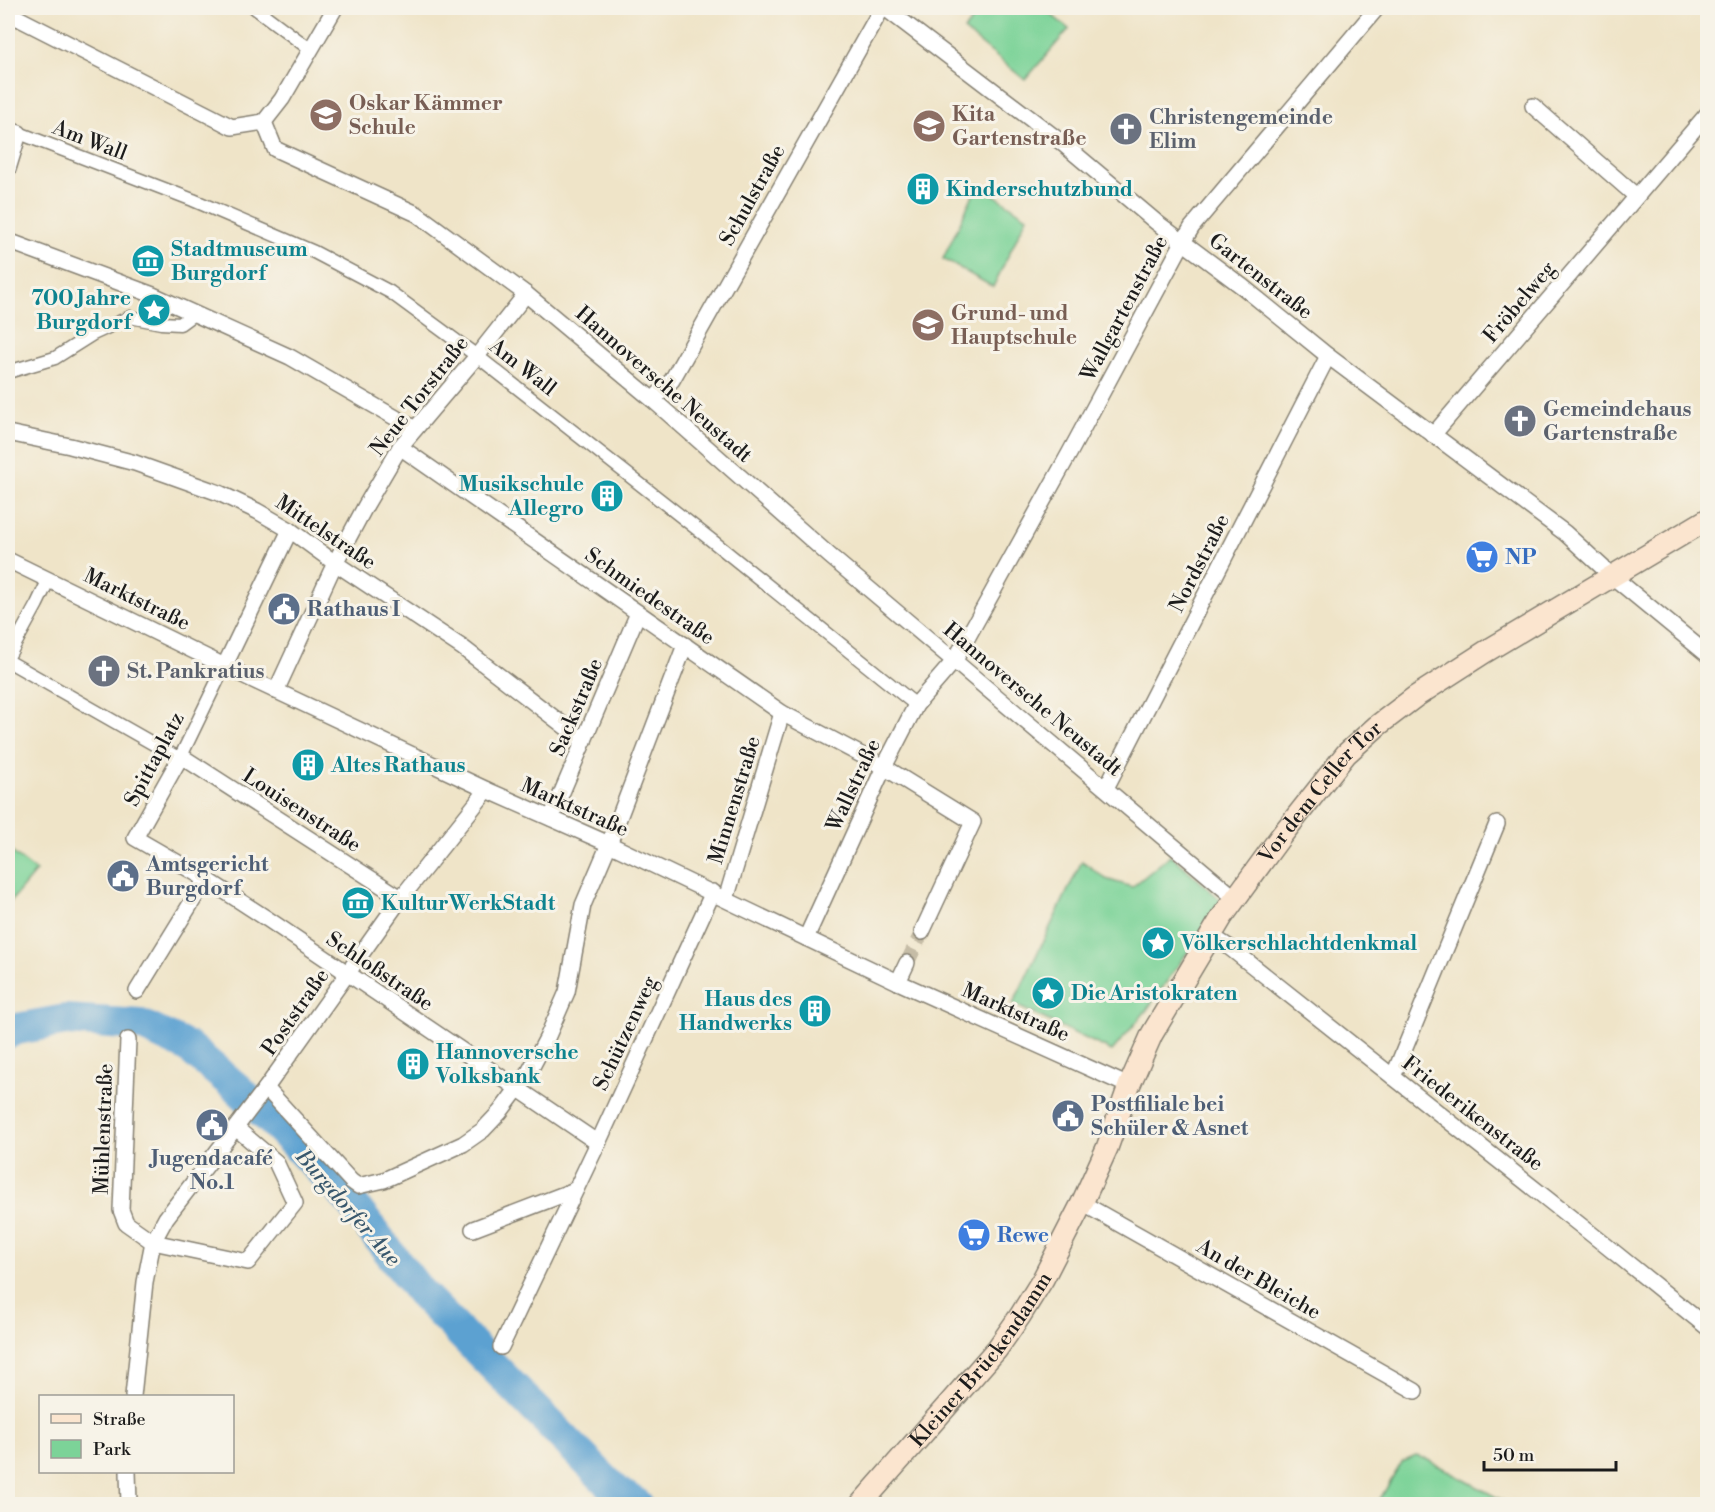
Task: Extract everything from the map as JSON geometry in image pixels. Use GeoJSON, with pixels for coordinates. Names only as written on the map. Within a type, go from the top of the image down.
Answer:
{"type":"FeatureCollection","features":[{"type":"Feature","properties":{"kind":"main road","name":"Vor dem Celler Tor"},"geometry":{"type":"LineString","coordinates":[[1083,1203],[1152,1034],[1210,935],[1235,898],[1346,754],[1377,726],[1415,697],[1485,652],[1707,519]]}},
{"type":"Feature","properties":{"kind":"main road","name":"Kleiner Brückendamm"},"geometry":{"type":"LineString","coordinates":[[861,1504],[997,1349],[1043,1280],[1083,1203]]}},
{"type":"Feature","properties":{"kind":"street"},"geometry":{"type":"LineString","coordinates":[[255,8],[311,50]]}},
{"type":"Feature","properties":{"kind":"street"},"geometry":{"type":"LineString","coordinates":[[8,13],[232,127],[264,122],[282,99],[335,8]]}},
{"type":"Feature","properties":{"kind":"street","name":"Gartenstraße"},"geometry":{"type":"LineString","coordinates":[[884,8],[1068,149],[1156,222],[1243,287],[1328,356],[1564,533],[1707,655]]}},
{"type":"Feature","properties":{"kind":"street","name":"Schulstraße"},"geometry":{"type":"LineString","coordinates":[[653,400],[672,380],[884,8]]}},
{"type":"Feature","properties":{"kind":"street","name":"Wallgartenstraße"},"geometry":{"type":"LineString","coordinates":[[955,660],[1192,227],[1377,8]]}},
{"type":"Feature","properties":{"kind":"street"},"geometry":{"type":"LineString","coordinates":[[1533,106],[1636,196]]}},
{"type":"Feature","properties":{"kind":"street","name":"Fröbelweg"},"geometry":{"type":"LineString","coordinates":[[1433,435],[1707,113]]}},
{"type":"Feature","properties":{"kind":"street","name":"Hannoversche Neustadt"},"geometry":{"type":"LineString","coordinates":[[264,122],[275,149],[417,214],[526,294],[653,400],[830,556],[1235,898]]}},
{"type":"Feature","properties":{"kind":"street"},"geometry":{"type":"LineString","coordinates":[[8,169],[13,132]]}},
{"type":"Feature","properties":{"kind":"street","name":"Am Wall"},"geometry":{"type":"LineString","coordinates":[[13,132],[193,200],[314,252],[390,292],[477,356],[916,705]]}},
{"type":"Feature","properties":{"kind":"street"},"geometry":{"type":"LineString","coordinates":[[8,241],[120,281],[195,313],[290,357],[415,429]]}},
{"type":"Feature","properties":{"kind":"street","name":"Neue Torstraße"},"geometry":{"type":"LineString","coordinates":[[276,691],[335,563],[400,447],[526,294]]}},
{"type":"Feature","properties":{"kind":"street"},"geometry":{"type":"LineString","coordinates":[[8,372],[55,358],[93,334],[130,317],[180,324],[195,313]]}},
{"type":"Feature","properties":{"kind":"street","name":"Nordstraße"},"geometry":{"type":"LineString","coordinates":[[1106,788],[1328,356]]}},
{"type":"Feature","properties":{"kind":"street","name":"Mittelstraße"},"geometry":{"type":"LineString","coordinates":[[8,433],[135,463],[219,493],[257,511],[290,530],[335,563],[464,648],[584,741]]}},
{"type":"Feature","properties":{"kind":"street","name":"Schmiedestraße"},"geometry":{"type":"LineString","coordinates":[[400,447],[782,713],[884,767],[973,822],[922,932]]}},
{"type":"Feature","properties":{"kind":"street"},"geometry":{"type":"LineString","coordinates":[[225,665],[290,530]]}},
{"type":"Feature","properties":{"kind":"street","name":"Marktstraße"},"geometry":{"type":"LineString","coordinates":[[8,560],[276,691],[487,790],[609,844],[898,982],[1129,1086]]}},
{"type":"Feature","properties":{"kind":"street"},"geometry":{"type":"LineString","coordinates":[[49,579],[8,659],[181,757]]}},
{"type":"Feature","properties":{"kind":"street","name":"Sackstraße"},"geometry":{"type":"LineString","coordinates":[[551,818],[638,613]]}},
{"type":"Feature","properties":{"kind":"street"},"geometry":{"type":"LineString","coordinates":[[264,1091],[358,1186],[384,1180],[463,1144],[483,1130],[527,1076],[567,992],[583,905],[609,844],[685,645]]}},
{"type":"Feature","properties":{"kind":"street","name":"Wallstraße"},"geometry":{"type":"LineString","coordinates":[[806,938],[884,767],[916,705],[955,660]]}},
{"type":"Feature","properties":{"kind":"street","name":"Spittaplatz"},"geometry":{"type":"LineString","coordinates":[[135,838],[181,757],[225,665]]}},
{"type":"Feature","properties":{"kind":"street","name":"Minnenstraße"},"geometry":{"type":"LineString","coordinates":[[719,896],[782,713]]}},
{"type":"Feature","properties":{"kind":"street","name":"Louisenstraße"},"geometry":{"type":"LineString","coordinates":[[181,757],[401,898]]}},
{"type":"Feature","properties":{"kind":"street","name":"Poststraße"},"geometry":{"type":"LineString","coordinates":[[133,1395],[145,1282],[153,1242],[166,1218],[264,1091],[401,898],[487,790]]}},
{"type":"Feature","properties":{"kind":"street"},"geometry":{"type":"LineString","coordinates":[[1393,1077],[1497,824]]}},
{"type":"Feature","properties":{"kind":"street","name":"Schloßstraße"},"geometry":{"type":"LineString","coordinates":[[135,838],[206,879],[598,1143]]}},
{"type":"Feature","properties":{"kind":"street"},"geometry":{"type":"LineString","coordinates":[[137,991],[206,879]]}},
{"type":"Feature","properties":{"kind":"street","name":"Schützenweg"},"geometry":{"type":"LineString","coordinates":[[501,1347],[719,896]]}},
{"type":"Feature","properties":{"kind":"street","name":"Friederikenstraße"},"geometry":{"type":"LineString","coordinates":[[1210,935],[1229,947],[1707,1328]]}},
{"type":"Feature","properties":{"kind":"street"},"geometry":{"type":"LineString","coordinates":[[898,982],[908,963]]}},
{"type":"Feature","properties":{"kind":"street","name":"Mühlenstraße"},"geometry":{"type":"LineString","coordinates":[[128,1040],[121,1210],[126,1223],[153,1242]]}},
{"type":"Feature","properties":{"kind":"street"},"geometry":{"type":"LineString","coordinates":[[153,1242],[248,1262],[295,1203],[276,1162],[236,1128]]}},
{"type":"Feature","properties":{"kind":"street"},"geometry":{"type":"LineString","coordinates":[[473,1229],[575,1190]]}},
{"type":"Feature","properties":{"kind":"street","name":"An der Bleiche"},"geometry":{"type":"LineString","coordinates":[[1083,1203],[1415,1391]]}},
{"type":"Feature","properties":{"kind":"street"},"geometry":{"type":"LineString","coordinates":[[129,1473],[129,1504]]}},
{"type":"Feature","properties":{"kind":"green space"},"geometry":{"type":"Polygon","coordinates":[[[984,8],[1043,8],[1069,29],[1025,80],[964,30],[984,8]]]}},
{"type":"Feature","properties":{"kind":"green space"},"geometry":{"type":"Polygon","coordinates":[[[978,184],[1027,217],[993,287],[943,259],[978,184]]]}},
{"type":"Feature","properties":{"kind":"green space"},"geometry":{"type":"Polygon","coordinates":[[[9,850],[36,871],[8,905],[8,852],[9,850]]]}},
{"type":"Feature","properties":{"kind":"green space"},"geometry":{"type":"Polygon","coordinates":[[[1171,855],[1223,902],[1146,1011],[1112,1051],[1013,1004],[1082,861],[1106,879],[1132,887],[1171,855]]]}},
{"type":"Feature","properties":{"kind":"green space"},"geometry":{"type":"Polygon","coordinates":[[[1416,1456],[1426,1459],[1509,1504],[1377,1504],[1402,1462],[1416,1456]]]}},
{"type":"Feature","properties":{"kind":"waterway","name":"Burgdorfer Aue"},"geometry":{"type":"LineString","coordinates":[[8,1033],[17,1029],[66,1020],[141,1025],[188,1047],[237,1088],[279,1128],[350,1201],[420,1292],[616,1491],[637,1504]]}},
{"type":"Feature","properties":{"kind":"tunnel"},"geometry":{"type":"LineString","coordinates":[[907,963],[922,932]]}},
{"type":"Feature","properties":{"kind":"place","name":"Oskar Kämmer Schule"},"geometry":{"type":"Point","coordinates":[326,115]}},
{"type":"Feature","properties":{"kind":"place","name":"Kita Gartenstraße"},"geometry":{"type":"Point","coordinates":[929,126]}},
{"type":"Feature","properties":{"kind":"place","name":"Christengemeinde Elim"},"geometry":{"type":"Point","coordinates":[1126,129]}},
{"type":"Feature","properties":{"kind":"place","name":"Kinderschutzbund"},"geometry":{"type":"Point","coordinates":[923,189]}},
{"type":"Feature","properties":{"kind":"place","name":"Stadtmuseum Burgdorf"},"geometry":{"type":"Point","coordinates":[148,261]}},
{"type":"Feature","properties":{"kind":"place","name":"700 Jahre Burgdorf"},"geometry":{"type":"Point","coordinates":[154,310]}},
{"type":"Feature","properties":{"kind":"place","name":"Grund- und Hauptschule"},"geometry":{"type":"Point","coordinates":[928,325]}},
{"type":"Feature","properties":{"kind":"place","name":"Gemeindehaus Gartenstraße"},"geometry":{"type":"Point","coordinates":[1520,421]}},
{"type":"Feature","properties":{"kind":"place","name":"Musikschule Allegro"},"geometry":{"type":"Point","coordinates":[607,496]}},
{"type":"Feature","properties":{"kind":"place","name":"NP"},"geometry":{"type":"Point","coordinates":[1482,557]}},
{"type":"Feature","properties":{"kind":"place","name":"Rathaus I"},"geometry":{"type":"Point","coordinates":[284,609]}},
{"type":"Feature","properties":{"kind":"place","name":"St. Pankratius"},"geometry":{"type":"Point","coordinates":[104,671]}},
{"type":"Feature","properties":{"kind":"place","name":"Altes Rathaus"},"geometry":{"type":"Point","coordinates":[308,765]}},
{"type":"Feature","properties":{"kind":"place","name":"Amtsgericht Burgdorf"},"geometry":{"type":"Point","coordinates":[123,876]}},
{"type":"Feature","properties":{"kind":"place","name":"KulturWerkStadt"},"geometry":{"type":"Point","coordinates":[358,903]}},
{"type":"Feature","properties":{"kind":"place","name":"Völkerschlachtdenkmal"},"geometry":{"type":"Point","coordinates":[1158,943]}},
{"type":"Feature","properties":{"kind":"place","name":"Die Aristokraten"},"geometry":{"type":"Point","coordinates":[1048,993]}},
{"type":"Feature","properties":{"kind":"place","name":"Haus des Handwerks"},"geometry":{"type":"Point","coordinates":[815,1011]}},
{"type":"Feature","properties":{"kind":"place","name":"Hannoversche Volksbank"},"geometry":{"type":"Point","coordinates":[413,1064]}},
{"type":"Feature","properties":{"kind":"place","name":"Postfiliale bei Schüler & Asnet"},"geometry":{"type":"Point","coordinates":[1068,1116]}},
{"type":"Feature","properties":{"kind":"place","name":"Jugendacafé No.1"},"geometry":{"type":"Point","coordinates":[212,1125]}},
{"type":"Feature","properties":{"kind":"place","name":"Rewe"},"geometry":{"type":"Point","coordinates":[974,1235]}}]}
